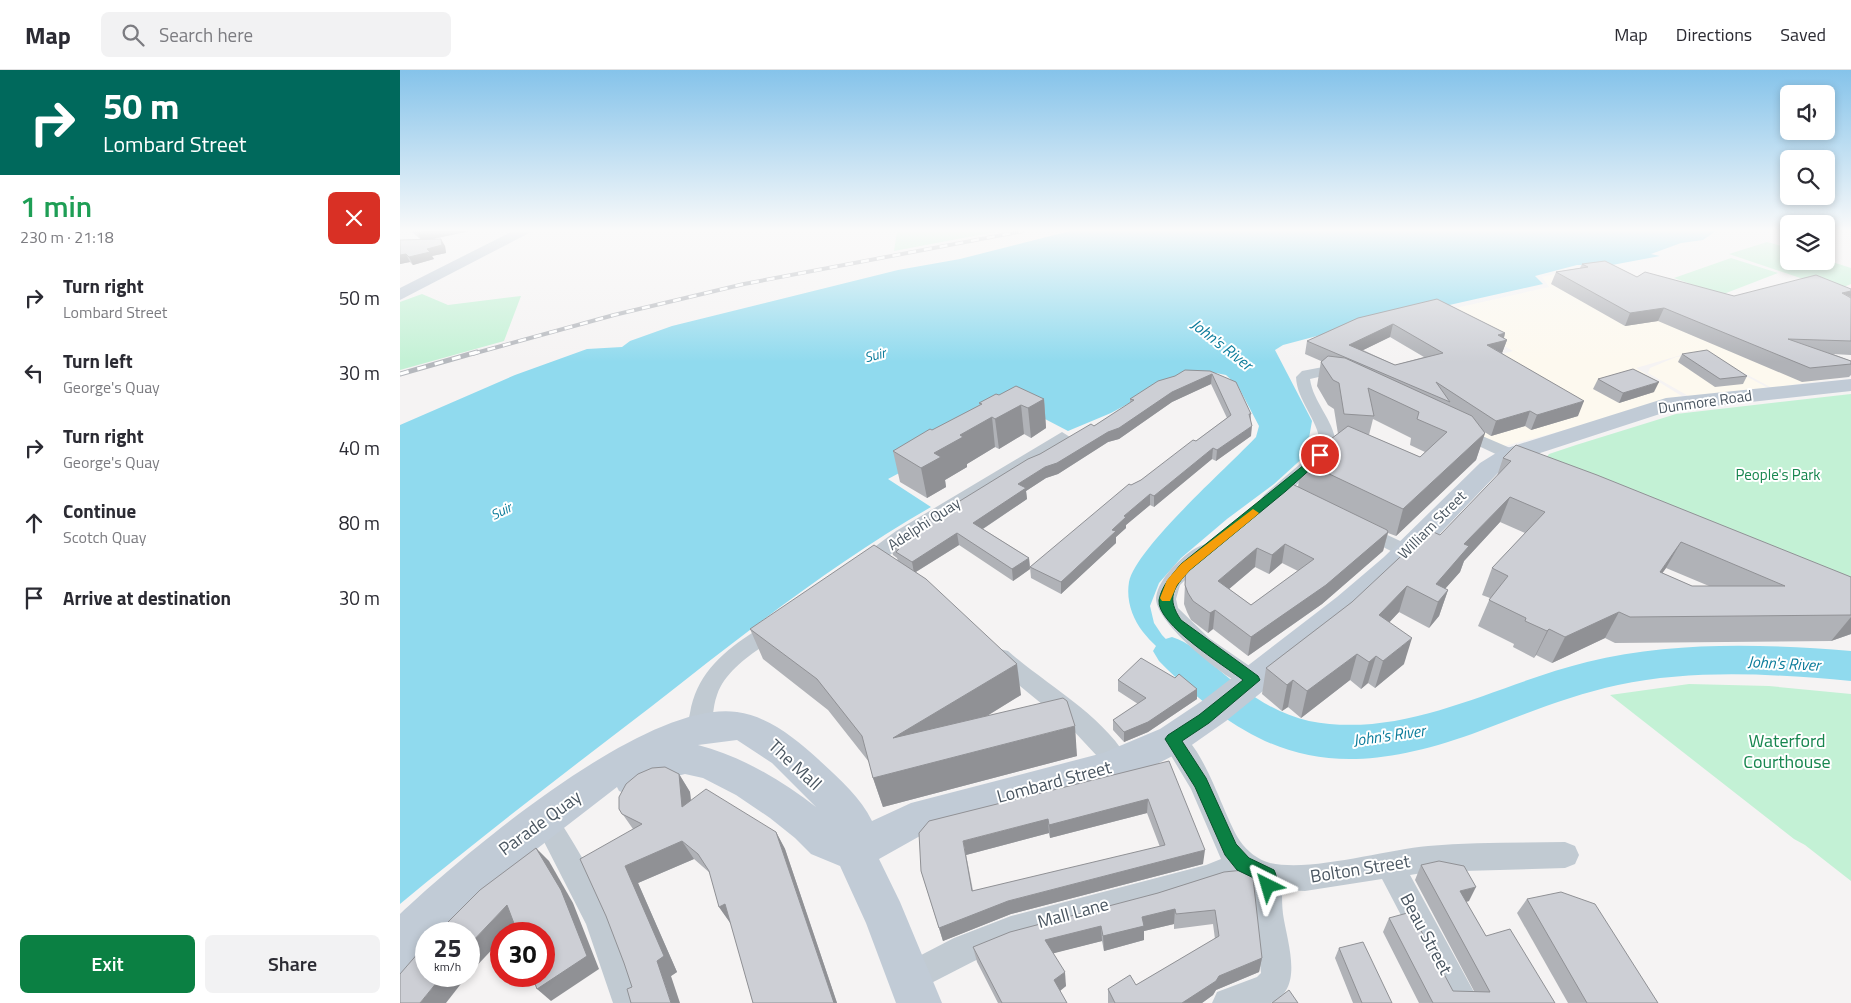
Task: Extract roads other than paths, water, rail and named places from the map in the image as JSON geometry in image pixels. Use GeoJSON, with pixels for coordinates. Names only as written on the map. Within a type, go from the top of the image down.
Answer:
{"type":"FeatureCollection","features":[{"type":"Feature","properties":{"kind":"main road"},"geometry":{"type":"LineString","coordinates":[[401,294],[440,275]]}},
{"type":"Feature","properties":{"kind":"main road","name":"Dunmore Road"},"geometry":{"type":"LineString","coordinates":[[1527,456],[1666,405],[1851,385]]}},
{"type":"Feature","properties":{"kind":"main road","name":"William Street"},"geometry":{"type":"LineString","coordinates":[[1248,684],[1348,605],[1406,551],[1489,468],[1527,456]]}},
{"type":"Feature","properties":{"kind":"main road","name":"Lombard Street"},"geometry":{"type":"LineString","coordinates":[[854,851],[887,832],[919,818],[1118,764],[1173,739],[1214,711],[1248,684]]}},
{"type":"Feature","properties":{"kind":"main road"},"geometry":{"type":"LineString","coordinates":[[696,744],[709,762],[726,770],[788,810],[809,825],[825,841],[854,851],[885,917],[914,990]]}},
{"type":"Feature","properties":{"kind":"main road","name":"Parade Quay"},"geometry":{"type":"LineString","coordinates":[[449,922],[503,870],[552,832],[593,804],[696,744]]}},
{"type":"Feature","properties":{"kind":"main road","name":"Parade Quay"},"geometry":{"type":"LineString","coordinates":[[400,944],[488,862],[566,803],[646,751],[696,744]]}},
{"type":"Feature","properties":{"kind":"main road"},"geometry":{"type":"LineString","coordinates":[[400,971],[415,955]]}},
{"type":"Feature","properties":{"kind":"street"},"geometry":{"type":"LineString","coordinates":[[1254,512],[1282,489],[1326,446],[1327,435],[1323,420],[1302,379],[1307,374],[1323,372],[1336,374],[1355,382]]}},
{"type":"Feature","properties":{"kind":"street"},"geometry":{"type":"LineString","coordinates":[[1442,423],[1527,456]]}},
{"type":"Feature","properties":{"kind":"street","name":"Adelphi Quay"},"geometry":{"type":"LineString","coordinates":[[852,574],[882,563],[902,536],[1062,437]]}},
{"type":"Feature","properties":{"kind":"street"},"geometry":{"type":"LineString","coordinates":[[1282,489],[1300,498]]}},
{"type":"Feature","properties":{"kind":"street"},"geometry":{"type":"LineString","coordinates":[[1344,520],[1406,551]]}},
{"type":"Feature","properties":{"kind":"street"},"geometry":{"type":"LineString","coordinates":[[1223,536],[1186,567],[1171,583],[1165,600],[1170,616],[1248,684]]}},
{"type":"Feature","properties":{"kind":"street"},"geometry":{"type":"LineString","coordinates":[[696,744],[706,695],[718,672],[745,649],[794,615]]}},
{"type":"Feature","properties":{"kind":"street"},"geometry":{"type":"LineString","coordinates":[[985,643],[1027,682],[1099,738],[1118,764]]}},
{"type":"Feature","properties":{"kind":"street"},"geometry":{"type":"LineString","coordinates":[[1173,739],[1201,783],[1230,849],[1256,870],[1268,911],[1276,961],[1276,979],[1266,989],[1228,1003]]}},
{"type":"Feature","properties":{"kind":"street"},"geometry":{"type":"LineString","coordinates":[[552,832],[587,895],[613,956],[629,1003]]}},
{"type":"Feature","properties":{"kind":"street","name":"Bolton Street"},"geometry":{"type":"LineString","coordinates":[[1256,870],[1305,878],[1389,864],[1444,858],[1565,855]]}},
{"type":"Feature","properties":{"kind":"street","name":"Beau Street"},"geometry":{"type":"LineString","coordinates":[[1389,864],[1464,1003]]}},
{"type":"Feature","properties":{"kind":"street","name":"Mall Lane"},"geometry":{"type":"LineString","coordinates":[[914,990],[965,949],[1011,931],[1206,879],[1256,870]]}},
{"type":"Feature","properties":{"kind":"water","name":"Suir"},"geometry":{"type":"Polygon","coordinates":[[[880,275],[1541,275],[1535,276],[1543,284],[1347,328],[1283,345],[1275,350],[1312,421],[1306,455],[1274,484],[1227,519],[1181,558],[1159,583],[1150,606],[1154,623],[1162,635],[1206,681],[1164,653],[1149,640],[1136,621],[1131,608],[1128,589],[1135,567],[1148,549],[1185,508],[1256,437],[1259,426],[1238,386],[1226,375],[1216,373],[1168,382],[1111,413],[1068,431],[1022,407],[888,479],[931,507],[858,552],[788,601],[525,804],[400,904],[400,425],[515,375],[587,349],[622,347],[630,341],[672,326],[880,275]]]}},
{"type":"Feature","properties":{"kind":"waterway","name":"John's River"},"geometry":{"type":"LineString","coordinates":[[1172,651],[1212,687],[1261,720],[1292,734],[1328,741],[1347,742],[1384,740],[1420,733],[1457,722],[1569,682],[1620,670],[1652,665],[1719,660],[1752,660],[1851,666]]}},
{"type":"Feature","properties":{"kind":"railway"},"geometry":{"type":"LineString","coordinates":[[472,354],[614,315],[744,284],[794,275]]}},
{"type":"Feature","properties":{"kind":"railway"},"geometry":{"type":"LineString","coordinates":[[400,374],[477,352]]}},
{"type":"Feature","properties":{"kind":"park label","name":"People's Park"},"geometry":{"type":"Point","coordinates":[1778,475]}},
{"type":"Feature","properties":{"kind":"park label","name":"Waterford Courthouse"},"geometry":{"type":"Point","coordinates":[1787,751]}}]}
